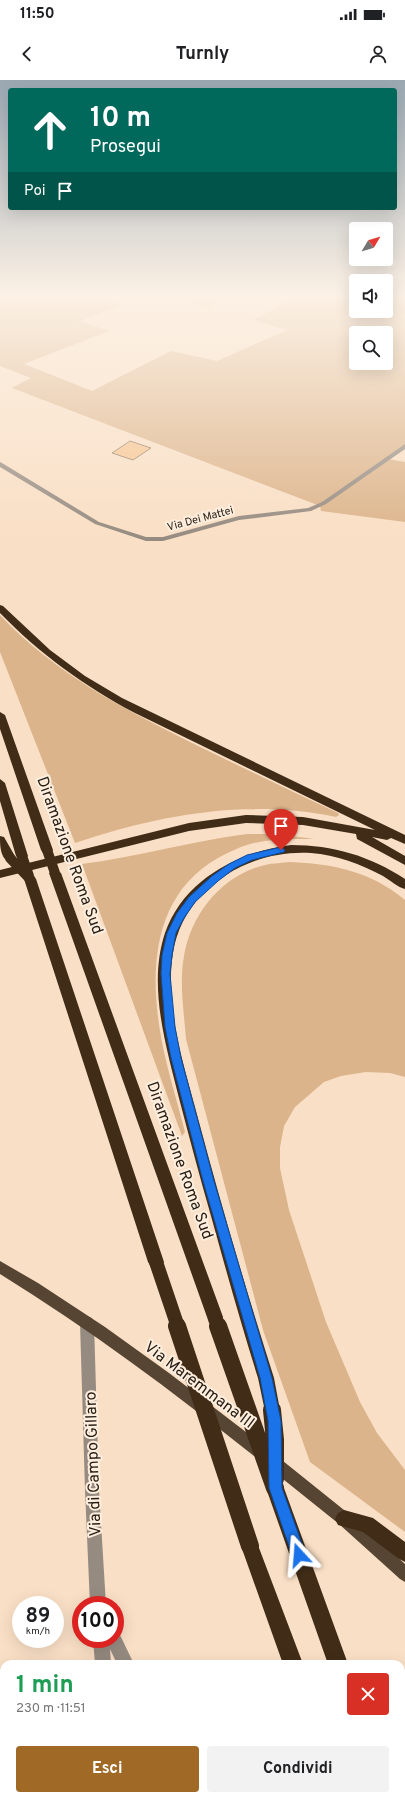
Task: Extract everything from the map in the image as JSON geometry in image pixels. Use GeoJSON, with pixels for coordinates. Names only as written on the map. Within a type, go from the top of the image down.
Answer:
{"type":"FeatureCollection","features":[{"type":"Feature","properties":{"kind":"highway"},"geometry":{"type":"LineString","coordinates":[[0,608],[43,650],[74,674],[104,693],[138,711],[402,839]]}},
{"type":"Feature","properties":{"kind":"highway","name":"Diramazione Roma Sud"},"geometry":{"type":"LineString","coordinates":[[0,715],[337,1660]]}},
{"type":"Feature","properties":{"kind":"highway"},"geometry":{"type":"LineString","coordinates":[[0,783],[16,857]]}},
{"type":"Feature","properties":{"kind":"highway"},"geometry":{"type":"LineString","coordinates":[[0,874],[189,827],[230,821],[260,819],[303,821],[351,831],[402,839]]}},
{"type":"Feature","properties":{"kind":"highway"},"geometry":{"type":"LineString","coordinates":[[351,831],[378,844],[405,861]]}},
{"type":"Feature","properties":{"kind":"highway"},"geometry":{"type":"LineString","coordinates":[[0,840],[16,857],[30,879],[250,1546],[292,1660]]}},
{"type":"Feature","properties":{"kind":"highway"},"geometry":{"type":"LineString","coordinates":[[275,1488],[274,1421],[268,1385],[208,1181],[176,1058],[170,1027],[166,992],[166,963],[172,933],[186,908],[215,878],[241,861],[269,851],[303,849],[339,854],[380,869],[405,885]]}},
{"type":"Feature","properties":{"kind":"highway"},"geometry":{"type":"LineString","coordinates":[[344,1519],[367,1524],[405,1553]]}},
{"type":"Feature","properties":{"kind":"main road","name":"Via Maremmana III"},"geometry":{"type":"LineString","coordinates":[[0,1267],[87,1323],[195,1400],[344,1519],[405,1574]]}},
{"type":"Feature","properties":{"kind":"street","name":"Via Dei Mattei"},"geometry":{"type":"LineString","coordinates":[[0,464],[97,523],[135,537],[154,539],[239,518],[309,510],[324,503],[405,446]]}},
{"type":"Feature","properties":{"kind":"street","name":"Via di Campo Gillaro"},"geometry":{"type":"LineString","coordinates":[[87,1323],[92,1490],[98,1596]]}},
{"type":"Feature","properties":{"kind":"street"},"geometry":{"type":"LineString","coordinates":[[102,1648],[103,1660]]}},
{"type":"Feature","properties":{"kind":"street"},"geometry":{"type":"LineString","coordinates":[[118,1648],[124,1660]]}},
{"type":"Feature","properties":{"kind":"shaded area"},"geometry":{"type":"Polygon","coordinates":[[[30,378],[60,378],[92,391],[117,378],[405,378],[405,446],[388,459],[405,462],[405,522],[321,511],[320,506],[12,388],[30,378]]]}},
{"type":"Feature","properties":{"kind":"shaded area"},"geometry":{"type":"Polygon","coordinates":[[[0,615],[42,654],[89,687],[114,702],[190,742],[338,813],[339,815],[336,817],[270,809],[237,809],[204,812],[139,824],[75,843],[0,652],[0,615]]]}},
{"type":"Feature","properties":{"kind":"shaded area"},"geometry":{"type":"Polygon","coordinates":[[[247,834],[276,834],[314,839],[262,841],[235,849],[218,858],[195,875],[178,894],[167,917],[159,942],[156,968],[156,994],[163,1047],[185,1132],[182,1136],[82,864],[247,834]]]}},
{"type":"Feature","properties":{"kind":"shaded area"},"geometry":{"type":"Polygon","coordinates":[[[290,862],[336,867],[351,871],[378,882],[405,900],[405,1077],[390,1073],[366,1072],[341,1076],[324,1082],[295,1107],[284,1126],[280,1147],[280,1168],[289,1210],[326,1322],[360,1402],[377,1433],[405,1470],[405,1532],[310,1462],[263,1330],[186,1039],[182,998],[184,956],[188,940],[201,911],[222,887],[249,870],[274,863],[290,862]]]}},
{"type":"Feature","properties":{"kind":"building"},"geometry":{"type":"Polygon","coordinates":[[[130,441],[151,448],[133,460],[112,453],[130,441]]]}},
{"type":"Feature","properties":{"kind":"route"},"geometry":{"type":"LineString","coordinates":[[281,850],[269,851],[241,861],[215,878],[199,892],[180,916],[175,925],[168,947],[166,974],[167,1004],[176,1058],[208,1181],[266,1378],[274,1421],[275,1488],[299,1555]]}}]}
